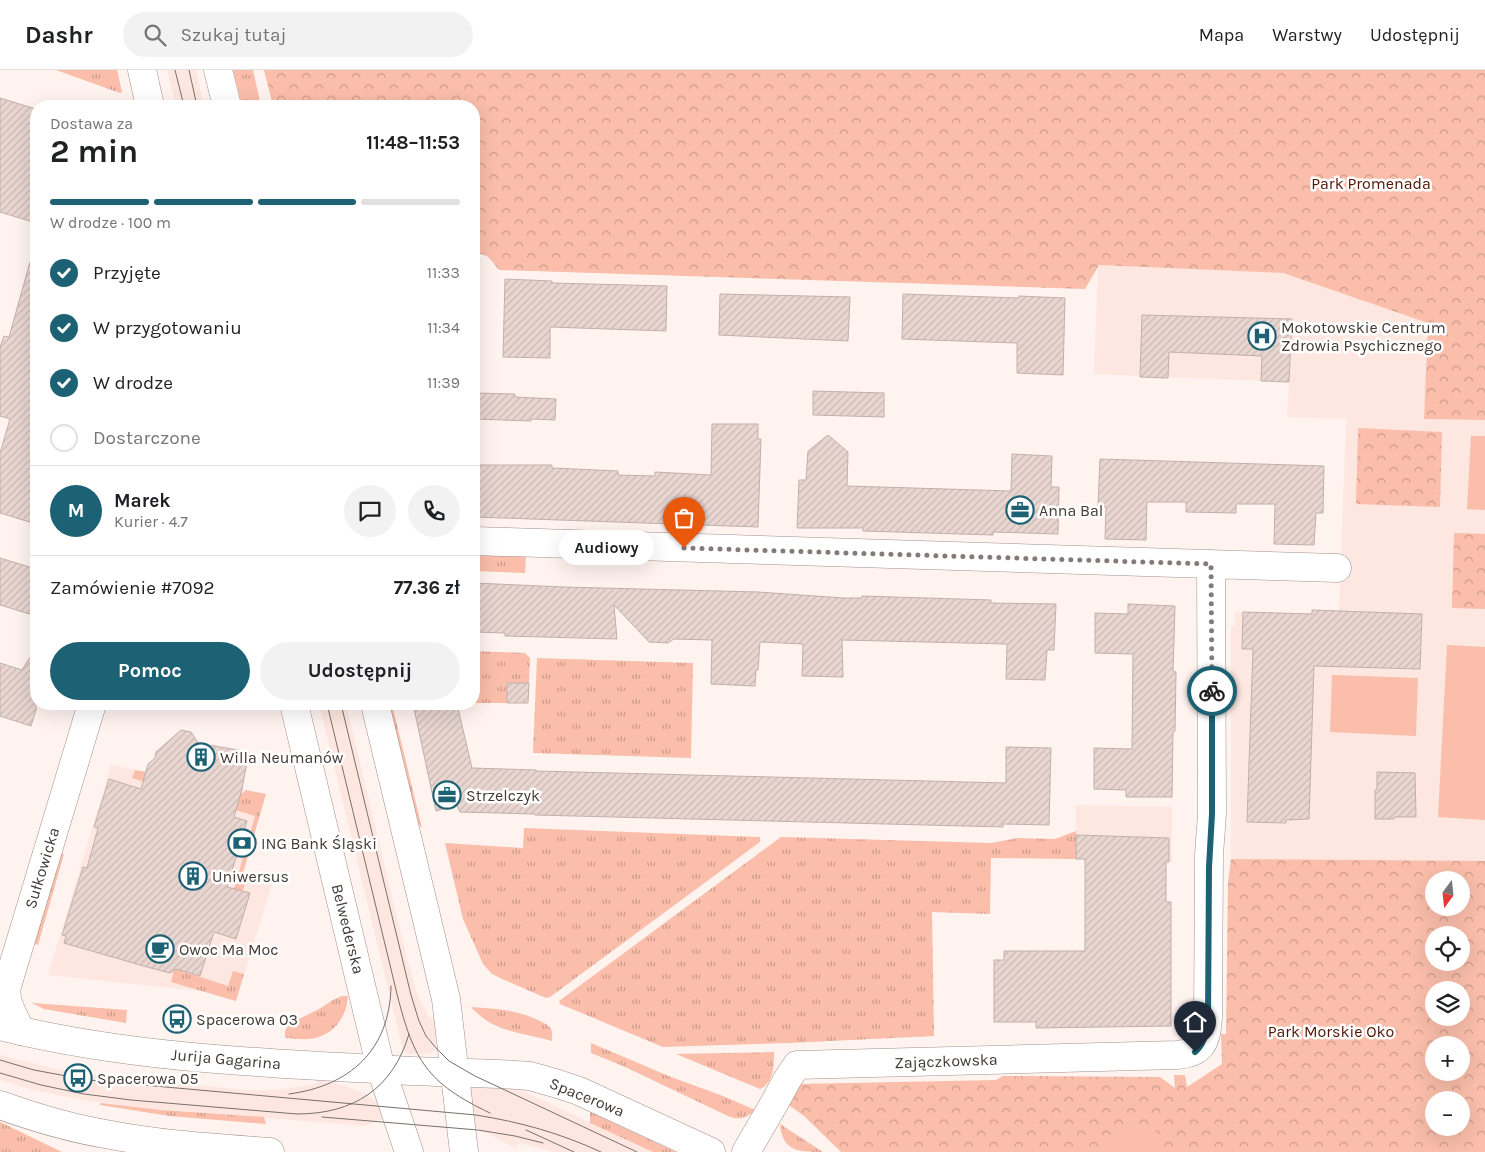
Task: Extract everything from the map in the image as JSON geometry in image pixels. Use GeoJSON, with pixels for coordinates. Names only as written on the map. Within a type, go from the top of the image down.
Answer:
{"type":"FeatureCollection","features":[{"type":"Feature","properties":{"kind":"street"},"geometry":{"type":"LineString","coordinates":[[142,70],[149,100]]}},
{"type":"Feature","properties":{"kind":"street"},"geometry":{"type":"LineString","coordinates":[[218,70],[226,100]]}},
{"type":"Feature","properties":{"kind":"street"},"geometry":{"type":"LineString","coordinates":[[480,541],[1337,568]]}},
{"type":"Feature","properties":{"kind":"street","name":"Zajączkowska"},"geometry":{"type":"LineString","coordinates":[[746,1152],[797,1065],[1176,1055],[1195,1052],[1201,1047],[1207,1030],[1212,814],[1211,564]]}},
{"type":"Feature","properties":{"kind":"street","name":"Sułkowicka"},"geometry":{"type":"LineString","coordinates":[[10,1028],[6,996],[7,986],[90,710]]}},
{"type":"Feature","properties":{"kind":"street","name":"Belwederska"},"geometry":{"type":"LineString","coordinates":[[295,710],[381,1069],[409,1152]]}},
{"type":"Feature","properties":{"kind":"street"},"geometry":{"type":"LineString","coordinates":[[376,710],[446,999],[464,1152]]}},
{"type":"Feature","properties":{"kind":"street","name":"Jurija Gagarina"},"geometry":{"type":"LineString","coordinates":[[10,1028],[87,1044],[161,1054],[285,1065],[455,1073]]}},
{"type":"Feature","properties":{"kind":"street","name":"Spacerowa"},"geometry":{"type":"LineString","coordinates":[[455,1073],[530,1076],[558,1084],[602,1101],[711,1152]]}},
{"type":"Feature","properties":{"kind":"street"},"geometry":{"type":"LineString","coordinates":[[0,1105],[47,1120],[110,1135],[197,1149],[270,1152]]}},
{"type":"Feature","properties":{"kind":"shaded area"},"geometry":{"type":"Polygon","coordinates":[[[167,70],[196,70],[203,100],[174,100],[167,70]]]}},
{"type":"Feature","properties":{"kind":"shaded area"},"geometry":{"type":"Polygon","coordinates":[[[1098,265],[1283,273],[1428,323],[1424,419],[1485,420],[1485,861],[1231,859],[1231,626],[1235,626],[1235,612],[1311,614],[1312,610],[1339,611],[1346,419],[1287,417],[1289,382],[1094,374],[1098,265]]]}},
{"type":"Feature","properties":{"kind":"shaded area"},"geometry":{"type":"Polygon","coordinates":[[[320,710],[347,710],[408,963],[421,1002],[430,1018],[435,1018],[437,1028],[436,1039],[434,1050],[430,1054],[407,1054],[404,1051],[320,710]]]}},
{"type":"Feature","properties":{"kind":"shaded area","name":"Uniwersus"},"geometry":{"type":"Polygon","coordinates":[[[111,765],[266,794],[243,873],[273,881],[236,1001],[201,991],[48,975],[111,765]]]}},
{"type":"Feature","properties":{"kind":"shaded area"},"geometry":{"type":"Polygon","coordinates":[[[1076,805],[1172,807],[1172,862],[1076,859],[1076,805]]]}},
{"type":"Feature","properties":{"kind":"shaded area"},"geometry":{"type":"Polygon","coordinates":[[[0,1055],[87,1075],[247,1090],[291,1088],[317,1083],[316,1080],[323,1081],[345,1086],[381,1103],[383,1118],[365,1126],[145,1108],[87,1101],[33,1090],[0,1080],[0,1055]]]}},
{"type":"Feature","properties":{"kind":"shaded area"},"geometry":{"type":"Polygon","coordinates":[[[469,1086],[523,1089],[523,1091],[653,1152],[553,1152],[520,1143],[517,1146],[519,1150],[473,1126],[469,1086]]]}},
{"type":"Feature","properties":{"kind":"green space"},"geometry":{"type":"Polygon","coordinates":[[[56,70],[117,70],[122,92],[120,93],[56,70]]]}},
{"type":"Feature","properties":{"kind":"green space"},"geometry":{"type":"Polygon","coordinates":[[[233,70],[253,70],[260,100],[240,100],[233,70]]]}},
{"type":"Feature","properties":{"kind":"green space","name":"Park Promenada"},"geometry":{"type":"Polygon","coordinates":[[[264,70],[1485,70],[1485,420],[1424,419],[1428,323],[1283,273],[1099,265],[1085,289],[499,270],[491,260],[480,254],[480,100],[272,100],[264,70]]]}},
{"type":"Feature","properties":{"kind":"green space"},"geometry":{"type":"Polygon","coordinates":[[[1358,428],[1442,432],[1440,507],[1356,504],[1358,428]]]}},
{"type":"Feature","properties":{"kind":"green space"},"geometry":{"type":"Polygon","coordinates":[[[1471,436],[1485,436],[1485,510],[1467,509],[1471,436]]]}},
{"type":"Feature","properties":{"kind":"green space"},"geometry":{"type":"Polygon","coordinates":[[[1454,533],[1485,534],[1485,609],[1452,608],[1454,533]]]}},
{"type":"Feature","properties":{"kind":"green space"},"geometry":{"type":"Polygon","coordinates":[[[480,553],[526,556],[525,573],[480,571],[480,553]]]}},
{"type":"Feature","properties":{"kind":"green space"},"geometry":{"type":"Polygon","coordinates":[[[1447,645],[1485,647],[1485,820],[1438,817],[1447,645]]]}},
{"type":"Feature","properties":{"kind":"green space"},"geometry":{"type":"Polygon","coordinates":[[[480,651],[525,653],[530,658],[529,683],[507,683],[507,703],[480,703],[480,651]]]}},
{"type":"Feature","properties":{"kind":"green space"},"geometry":{"type":"Polygon","coordinates":[[[537,658],[693,663],[691,758],[533,753],[537,658]]]}},
{"type":"Feature","properties":{"kind":"green space"},"geometry":{"type":"Polygon","coordinates":[[[1332,675],[1418,678],[1416,736],[1330,732],[1332,675]]]}},
{"type":"Feature","properties":{"kind":"green space"},"geometry":{"type":"Polygon","coordinates":[[[389,710],[393,710],[422,828],[416,822],[389,710]]]}},
{"type":"Feature","properties":{"kind":"green space"},"geometry":{"type":"Polygon","coordinates":[[[135,770],[223,787],[223,789],[244,793],[245,790],[266,794],[243,873],[247,875],[243,891],[234,889],[255,816],[132,778],[135,770]]]}},
{"type":"Feature","properties":{"kind":"green space"},"geometry":{"type":"Polygon","coordinates":[[[524,828],[760,837],[760,842],[550,997],[546,998],[492,974],[483,964],[463,919],[445,843],[523,848],[524,828]]]}},
{"type":"Feature","properties":{"kind":"green space"},"geometry":{"type":"Polygon","coordinates":[[[1076,831],[1076,859],[991,858],[990,914],[932,912],[934,1036],[663,1047],[560,1004],[559,1001],[781,837],[991,843],[1018,838],[1055,839],[1076,831]]]}},
{"type":"Feature","properties":{"kind":"green space"},"geometry":{"type":"Polygon","coordinates":[[[56,851],[64,854],[38,945],[31,943],[56,851]]]}},
{"type":"Feature","properties":{"kind":"green space","name":"Park Morskie Oko"},"geometry":{"type":"Polygon","coordinates":[[[1231,859],[1485,861],[1485,1152],[841,1152],[804,1116],[786,1103],[798,1084],[996,1080],[1003,1076],[1160,1077],[1175,1088],[1174,1075],[1185,1075],[1187,1087],[1222,1064],[1221,1034],[1226,1034],[1228,882],[1231,859]]]}},
{"type":"Feature","properties":{"kind":"green space"},"geometry":{"type":"Polygon","coordinates":[[[175,966],[182,971],[228,986],[233,971],[244,974],[236,1001],[171,982],[175,966]]]}},
{"type":"Feature","properties":{"kind":"green space"},"geometry":{"type":"Polygon","coordinates":[[[342,996],[348,996],[345,1012],[337,1025],[325,1035],[309,1039],[285,1038],[285,1031],[289,1024],[342,996]]]}},
{"type":"Feature","properties":{"kind":"green space"},"geometry":{"type":"Polygon","coordinates":[[[32,1003],[127,1010],[126,1023],[44,1009],[32,1003]]]}},
{"type":"Feature","properties":{"kind":"green space"},"geometry":{"type":"Polygon","coordinates":[[[471,1007],[497,1009],[529,1016],[547,1024],[551,1029],[552,1041],[499,1027],[480,1016],[471,1007]]]}},
{"type":"Feature","properties":{"kind":"green space"},"geometry":{"type":"Polygon","coordinates":[[[591,1043],[755,1110],[744,1118],[730,1117],[623,1066],[591,1053],[591,1043]]]}},
{"type":"Feature","properties":{"kind":"green space"},"geometry":{"type":"Polygon","coordinates":[[[774,1052],[771,1078],[760,1089],[676,1054],[774,1052]]]}},
{"type":"Feature","properties":{"kind":"green space"},"geometry":{"type":"Polygon","coordinates":[[[101,1103],[162,1110],[264,1117],[266,1124],[170,1116],[100,1105],[101,1103]]]}},
{"type":"Feature","properties":{"kind":"green space"},"geometry":{"type":"Polygon","coordinates":[[[590,1112],[676,1152],[653,1152],[590,1123],[590,1112]]]}},
{"type":"Feature","properties":{"kind":"green space"},"geometry":{"type":"Polygon","coordinates":[[[0,1122],[62,1152],[0,1152],[0,1122]]]}},
{"type":"Feature","properties":{"kind":"green space"},"geometry":{"type":"Polygon","coordinates":[[[780,1124],[823,1152],[800,1151],[788,1145],[781,1133],[780,1124]]]}},
{"type":"Feature","properties":{"kind":"green space"},"geometry":{"type":"Polygon","coordinates":[[[1134,1124],[1154,1130],[1164,1137],[1164,1152],[1109,1152],[1107,1145],[1110,1135],[1118,1129],[1134,1124]]]}},
{"type":"Feature","properties":{"kind":"building"},"geometry":{"type":"Polygon","coordinates":[[[0,98],[30,107],[30,221],[0,212],[0,98]]]}},
{"type":"Feature","properties":{"kind":"building"},"geometry":{"type":"Polygon","coordinates":[[[30,262],[30,522],[0,513],[0,453],[10,419],[0,416],[0,347],[4,336],[9,337],[30,262]]]}},
{"type":"Feature","properties":{"kind":"building"},"geometry":{"type":"Polygon","coordinates":[[[505,279],[552,281],[552,283],[667,286],[666,331],[550,327],[550,358],[503,357],[505,279]]]}},
{"type":"Feature","properties":{"kind":"building"},"geometry":{"type":"Polygon","coordinates":[[[720,294],[850,297],[848,341],[719,335],[720,294]]]}},
{"type":"Feature","properties":{"kind":"building"},"geometry":{"type":"Polygon","coordinates":[[[903,294],[1065,298],[1063,375],[1017,373],[1017,343],[902,339],[903,294]]]}},
{"type":"Feature","properties":{"kind":"building"},"geometry":{"type":"Polygon","coordinates":[[[1142,315],[1292,319],[1289,382],[1261,381],[1262,356],[1169,352],[1168,378],[1140,377],[1142,315]]]}},
{"type":"Feature","properties":{"kind":"building"},"geometry":{"type":"Polygon","coordinates":[[[813,391],[884,393],[884,417],[813,415],[813,391]]]}},
{"type":"Feature","properties":{"kind":"building"},"geometry":{"type":"Polygon","coordinates":[[[480,393],[515,394],[515,397],[556,399],[555,420],[531,419],[531,421],[480,419],[480,393]]]}},
{"type":"Feature","properties":{"kind":"building"},"geometry":{"type":"Polygon","coordinates":[[[712,424],[758,424],[758,439],[761,439],[758,527],[480,517],[480,465],[552,465],[552,468],[618,471],[618,475],[655,476],[655,472],[711,475],[712,424]]]}},
{"type":"Feature","properties":{"kind":"building"},"geometry":{"type":"Polygon","coordinates":[[[828,435],[848,452],[847,486],[1011,491],[1012,454],[1052,456],[1051,487],[1059,487],[1058,534],[993,532],[993,535],[863,531],[863,528],[797,528],[799,480],[806,480],[808,451],[828,435]]]}},
{"type":"Feature","properties":{"kind":"building"},"geometry":{"type":"Polygon","coordinates":[[[1100,459],[1324,466],[1323,513],[1316,513],[1314,545],[1274,544],[1275,504],[1236,504],[1236,513],[1186,512],[1186,502],[1147,502],[1146,540],[1105,539],[1106,507],[1098,506],[1100,459]]]}},
{"type":"Feature","properties":{"kind":"building"},"geometry":{"type":"Polygon","coordinates":[[[0,558],[30,567],[30,614],[0,605],[0,558]]]}},
{"type":"Feature","properties":{"kind":"building"},"geometry":{"type":"Polygon","coordinates":[[[480,583],[758,592],[844,598],[862,598],[862,596],[991,600],[991,603],[1056,604],[1054,650],[1047,650],[1045,680],[1006,679],[1007,644],[842,640],[843,677],[802,676],[803,644],[760,642],[755,686],[711,684],[712,640],[674,639],[668,643],[649,642],[614,605],[617,639],[505,636],[505,633],[480,632],[480,583]]]}},
{"type":"Feature","properties":{"kind":"building"},"geometry":{"type":"Polygon","coordinates":[[[1128,604],[1175,606],[1173,671],[1176,672],[1172,797],[1126,797],[1126,790],[1094,789],[1094,748],[1132,749],[1133,654],[1095,653],[1095,613],[1128,614],[1128,604]]]}},
{"type":"Feature","properties":{"kind":"building"},"geometry":{"type":"Polygon","coordinates":[[[1312,610],[1422,614],[1420,669],[1314,666],[1309,819],[1286,820],[1286,823],[1247,822],[1253,649],[1242,649],[1243,612],[1312,614],[1312,610]]]}},
{"type":"Feature","properties":{"kind":"building"},"geometry":{"type":"Polygon","coordinates":[[[30,657],[30,710],[36,710],[31,726],[0,716],[0,663],[22,670],[30,657]]]}},
{"type":"Feature","properties":{"kind":"building"},"geometry":{"type":"Polygon","coordinates":[[[507,683],[529,683],[528,703],[507,703],[507,683]]]}},
{"type":"Feature","properties":{"kind":"building"},"geometry":{"type":"Polygon","coordinates":[[[414,710],[458,710],[472,768],[1006,783],[1006,747],[1051,748],[1049,825],[1003,824],[1003,827],[535,815],[460,812],[457,805],[436,811],[414,710]]]}},
{"type":"Feature","properties":{"kind":"building","name":"Uniwersus"},"geometry":{"type":"Polygon","coordinates":[[[181,730],[191,732],[198,743],[249,752],[234,817],[247,821],[227,887],[250,893],[236,939],[214,932],[200,976],[176,969],[170,973],[64,943],[66,936],[62,935],[83,867],[87,868],[98,828],[94,827],[109,779],[141,789],[148,764],[155,758],[156,752],[181,730]]]}},
{"type":"Feature","properties":{"kind":"building"},"geometry":{"type":"Polygon","coordinates":[[[1377,772],[1415,773],[1416,817],[1375,819],[1377,772]]]}},
{"type":"Feature","properties":{"kind":"building"},"geometry":{"type":"Polygon","coordinates":[[[1076,835],[1169,838],[1169,862],[1166,862],[1166,902],[1171,902],[1171,1026],[1036,1028],[1036,1022],[994,1022],[994,960],[1004,960],[1004,951],[1085,951],[1085,859],[1076,859],[1076,835]]]}},
{"type":"Feature","properties":{"kind":"tram line"},"geometry":{"type":"LineString","coordinates":[[175,70],[182,100]]}},
{"type":"Feature","properties":{"kind":"tram line"},"geometry":{"type":"LineString","coordinates":[[189,70],[196,100]]}},
{"type":"Feature","properties":{"kind":"tram line"},"geometry":{"type":"LineString","coordinates":[[328,710],[397,994],[410,1037],[417,1053],[437,1080],[451,1091],[490,1113]]}},
{"type":"Feature","properties":{"kind":"tram line"},"geometry":{"type":"LineString","coordinates":[[342,710],[411,995],[426,1036],[449,1061],[475,1076],[637,1152]]}},
{"type":"Feature","properties":{"kind":"tram line"},"geometry":{"type":"LineString","coordinates":[[289,1094],[311,1090],[331,1083],[348,1073],[362,1061],[374,1046],[383,1029],[389,1009],[391,986]]}},
{"type":"Feature","properties":{"kind":"tram line"},"geometry":{"type":"LineString","coordinates":[[0,1073],[41,1085],[84,1094],[131,1100],[297,1114],[317,1113],[336,1109],[368,1095],[393,1070],[409,1034]]}},
{"type":"Feature","properties":{"kind":"tram line"},"geometry":{"type":"LineString","coordinates":[[0,1060],[34,1070],[88,1080],[476,1115],[540,1129],[601,1152]]}},
{"type":"Feature","properties":{"kind":"tram line"},"geometry":{"type":"LineString","coordinates":[[322,1117],[478,1130],[543,1143]]}},
{"type":"Feature","properties":{"kind":"tram line"},"geometry":{"type":"LineString","coordinates":[[526,1130],[574,1152]]}},
{"type":"Feature","properties":{"kind":"way so far"},"geometry":{"type":"LineString","coordinates":[[684,548],[1211,564],[1212,691]]}},
{"type":"Feature","properties":{"kind":"place","name":"Mokotowskie Centrum Zdrowia Psychicznego"},"geometry":{"type":"Point","coordinates":[1262,336]}},
{"type":"Feature","properties":{"kind":"place","name":"Anna Bal"},"geometry":{"type":"Point","coordinates":[1020,510]}},
{"type":"Feature","properties":{"kind":"place","name":"Audiowy"},"geometry":{"type":"Point","coordinates":[684,548]}},
{"type":"Feature","properties":{"kind":"place","name":"Willa Neumanów"},"geometry":{"type":"Point","coordinates":[201,757]}},
{"type":"Feature","properties":{"kind":"place","name":"Strzelczyk"},"geometry":{"type":"Point","coordinates":[447,795]}},
{"type":"Feature","properties":{"kind":"place","name":"ING Bank Śląski"},"geometry":{"type":"Point","coordinates":[242,843]}},
{"type":"Feature","properties":{"kind":"place","name":"Uniwersus"},"geometry":{"type":"Point","coordinates":[193,876]}},
{"type":"Feature","properties":{"kind":"place","name":"Owoc Ma Moc"},"geometry":{"type":"Point","coordinates":[160,949]}},
{"type":"Feature","properties":{"kind":"place","name":"Spacerowa 03"},"geometry":{"type":"Point","coordinates":[177,1019]}},
{"type":"Feature","properties":{"kind":"place","name":"Spacerowa 05"},"geometry":{"type":"Point","coordinates":[78,1078]}},
{"type":"Feature","properties":{"kind":"route"},"geometry":{"type":"LineString","coordinates":[[1195,1052],[1201,1047],[1207,1030],[1208,1018],[1209,867],[1212,814],[1212,691]]}}]}
